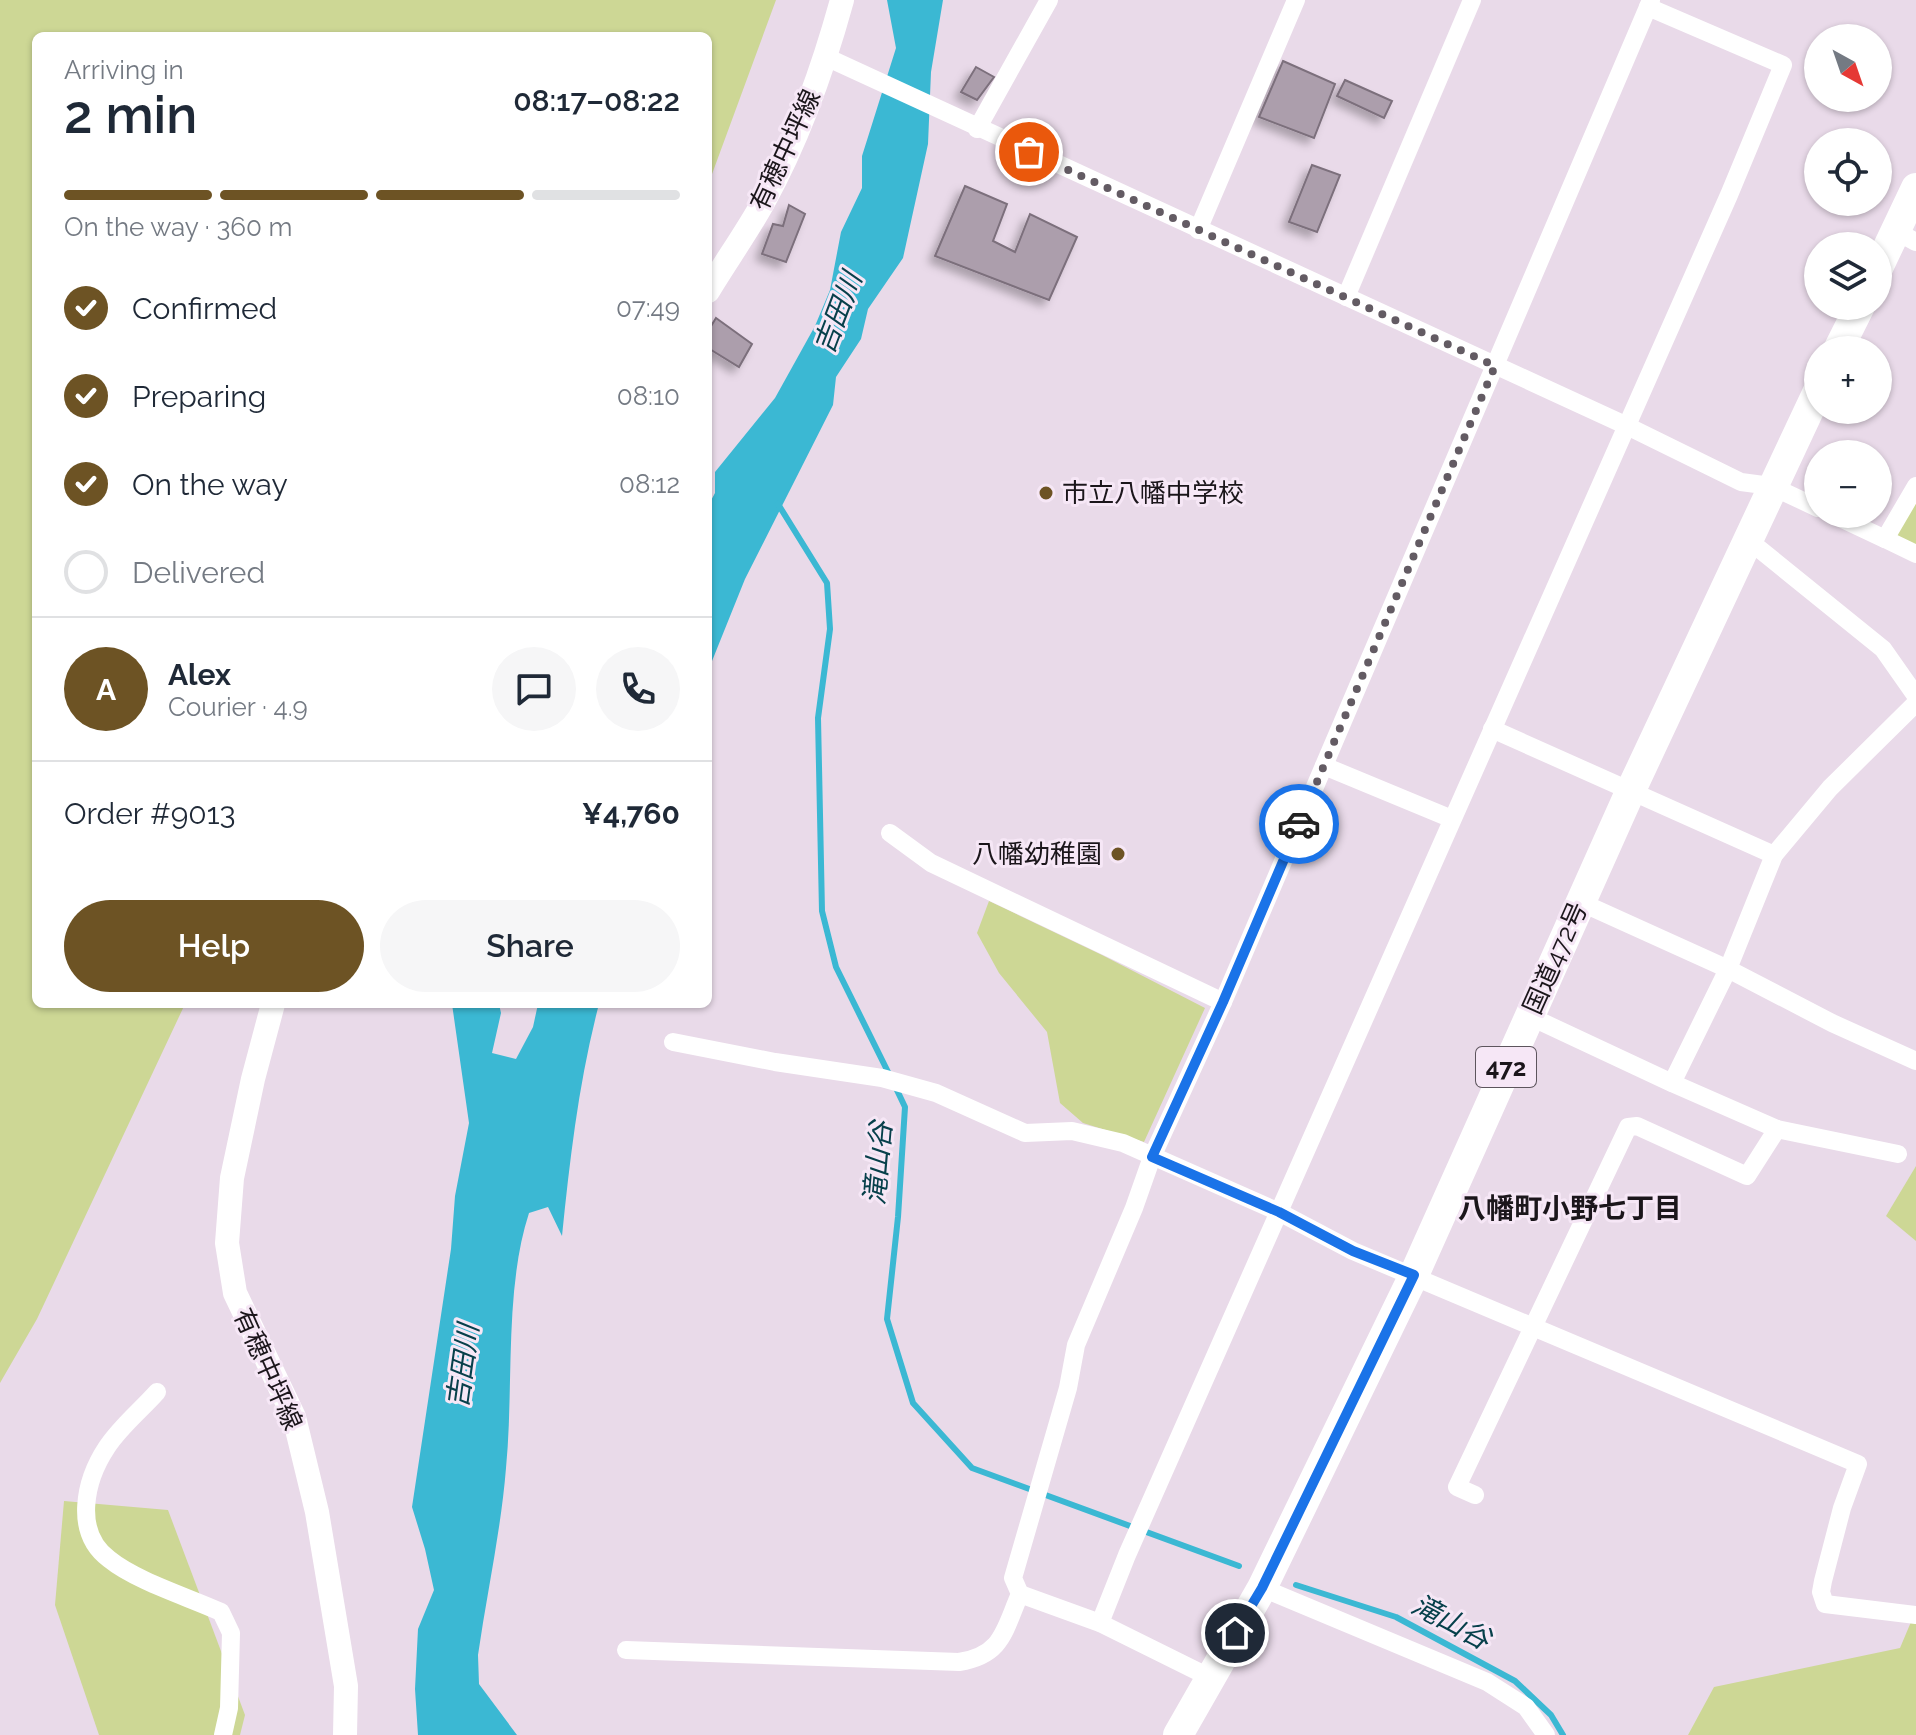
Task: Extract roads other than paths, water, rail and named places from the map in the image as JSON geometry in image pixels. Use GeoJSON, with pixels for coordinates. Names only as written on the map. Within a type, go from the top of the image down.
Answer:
{"type":"FeatureCollection","features":[{"type":"Feature","properties":{"kind":"highway"},"geometry":{"type":"LineString","coordinates":[[1892,252],[1906,236],[1916,188]]}},
{"type":"Feature","properties":{"kind":"highway","name":"国道472号"},"geometry":{"type":"LineString","coordinates":[[1178,1735],[1262,1588],[1414,1275],[1631,790],[1804,419]]}},
{"type":"Feature","properties":{"kind":"main road","name":"有穂中坪線"},"geometry":{"type":"LineString","coordinates":[[712,285],[764,201],[834,60],[842,0]]}},
{"type":"Feature","properties":{"kind":"main road","name":"有穂中坪線"},"geometry":{"type":"LineString","coordinates":[[272,1008],[232,1178],[227,1243],[235,1293],[294,1417],[301,1445],[317,1512],[346,1686],[345,1735]]}},
{"type":"Feature","properties":{"kind":"street"},"geometry":{"type":"LineString","coordinates":[[977,129],[1049,0]]}},
{"type":"Feature","properties":{"kind":"street"},"geometry":{"type":"LineString","coordinates":[[1198,230],[1296,0]]}},
{"type":"Feature","properties":{"kind":"street"},"geometry":{"type":"LineString","coordinates":[[1346,297],[1472,0]]}},
{"type":"Feature","properties":{"kind":"street"},"geometry":{"type":"LineString","coordinates":[[1100,1623],[1127,1555],[1783,65],[1650,4],[1223,1002],[1152,1157],[1134,1208],[1076,1345],[1068,1388],[1013,1578],[1020,1594],[1100,1623],[1209,1677]]}},
{"type":"Feature","properties":{"kind":"street"},"geometry":{"type":"LineString","coordinates":[[834,60],[977,129],[1625,425],[1741,482],[1771,486],[1804,501]]}},
{"type":"Feature","properties":{"kind":"street"},"geometry":{"type":"LineString","coordinates":[[1885,539],[1916,486]]}},
{"type":"Feature","properties":{"kind":"street"},"geometry":{"type":"LineString","coordinates":[[1862,528],[1916,554]]}},
{"type":"Feature","properties":{"kind":"street"},"geometry":{"type":"LineString","coordinates":[[1747,539],[1883,649],[1916,696]]}},
{"type":"Feature","properties":{"kind":"street"},"geometry":{"type":"LineString","coordinates":[[1672,1083],[1728,969],[1774,855],[1830,788],[1916,703]]}},
{"type":"Feature","properties":{"kind":"street"},"geometry":{"type":"LineString","coordinates":[[1492,729],[1774,855]]}},
{"type":"Feature","properties":{"kind":"street"},"geometry":{"type":"LineString","coordinates":[[1324,766],[1452,819]]}},
{"type":"Feature","properties":{"kind":"street"},"geometry":{"type":"LineString","coordinates":[[890,833],[931,863],[1223,1002]]}},
{"type":"Feature","properties":{"kind":"street"},"geometry":{"type":"LineString","coordinates":[[1580,902],[1728,969],[1832,1023],[1916,1061]]}},
{"type":"Feature","properties":{"kind":"street"},"geometry":{"type":"LineString","coordinates":[[1529,1016],[1777,1129],[1898,1154]]}},
{"type":"Feature","properties":{"kind":"street"},"geometry":{"type":"LineString","coordinates":[[673,1042],[882,1078],[936,1093],[1025,1133],[1072,1131],[1123,1143],[1279,1212],[1353,1251],[1858,1464],[1842,1508],[1823,1581],[1821,1592],[1825,1604],[1916,1615]]}},
{"type":"Feature","properties":{"kind":"street"},"geometry":{"type":"LineString","coordinates":[[1475,1495],[1457,1487],[1628,1127],[1637,1126],[1747,1176],[1777,1129]]}},
{"type":"Feature","properties":{"kind":"street"},"geometry":{"type":"LineString","coordinates":[[157,1392],[107,1447],[88,1484],[86,1513],[91,1539],[108,1559],[131,1573],[221,1612],[231,1633],[229,1708],[223,1735]]}},
{"type":"Feature","properties":{"kind":"street"},"geometry":{"type":"LineString","coordinates":[[1262,1588],[1487,1682],[1526,1707],[1546,1735]]}},
{"type":"Feature","properties":{"kind":"street"},"geometry":{"type":"LineString","coordinates":[[626,1650],[959,1662],[978,1659],[994,1648],[1020,1594]]}},
{"type":"Feature","properties":{"kind":"water","name":"吉田川"},"geometry":{"type":"Polygon","coordinates":[[[887,0],[943,0],[931,72],[928,144],[903,258],[868,309],[861,339],[836,377],[833,405],[745,579],[712,661],[712,499],[715,472],[775,398],[815,326],[830,290],[841,232],[862,188],[862,156],[896,48],[887,0]]]}},
{"type":"Feature","properties":{"kind":"water","name":"吉田川"},"geometry":{"type":"Polygon","coordinates":[[[453,1008],[500,1008],[492,1053],[516,1059],[533,1027],[537,1008],[598,1008],[581,1090],[562,1236],[548,1207],[529,1213],[516,1274],[504,1491],[478,1655],[479,1684],[517,1735],[418,1735],[415,1689],[418,1629],[434,1590],[412,1507],[451,1249],[455,1196],[469,1123],[453,1008]]]}},
{"type":"Feature","properties":{"kind":"waterway","name":"滝山谷"},"geometry":{"type":"LineString","coordinates":[[778,504],[827,583],[830,629],[818,718],[822,911],[836,967],[890,1076]]}},
{"type":"Feature","properties":{"kind":"waterway","name":"滝山谷"},"geometry":{"type":"LineString","coordinates":[[895,1086],[905,1107],[887,1319],[913,1403],[972,1468],[1239,1566]]}},
{"type":"Feature","properties":{"kind":"waterway","name":"滝山谷"},"geometry":{"type":"LineString","coordinates":[[1296,1585],[1396,1617],[1515,1681],[1551,1715],[1563,1735]]}},
{"type":"Feature","properties":{"kind":"place","name":"市立八幡中学校"},"geometry":{"type":"Point","coordinates":[1046,493]}},
{"type":"Feature","properties":{"kind":"place","name":"八幡幼稚園"},"geometry":{"type":"Point","coordinates":[1118,854]}},
{"type":"Feature","properties":{"kind":"district","name":"八幡町小野七丁目"},"geometry":{"type":"Point","coordinates":[1570,1208]}}]}
